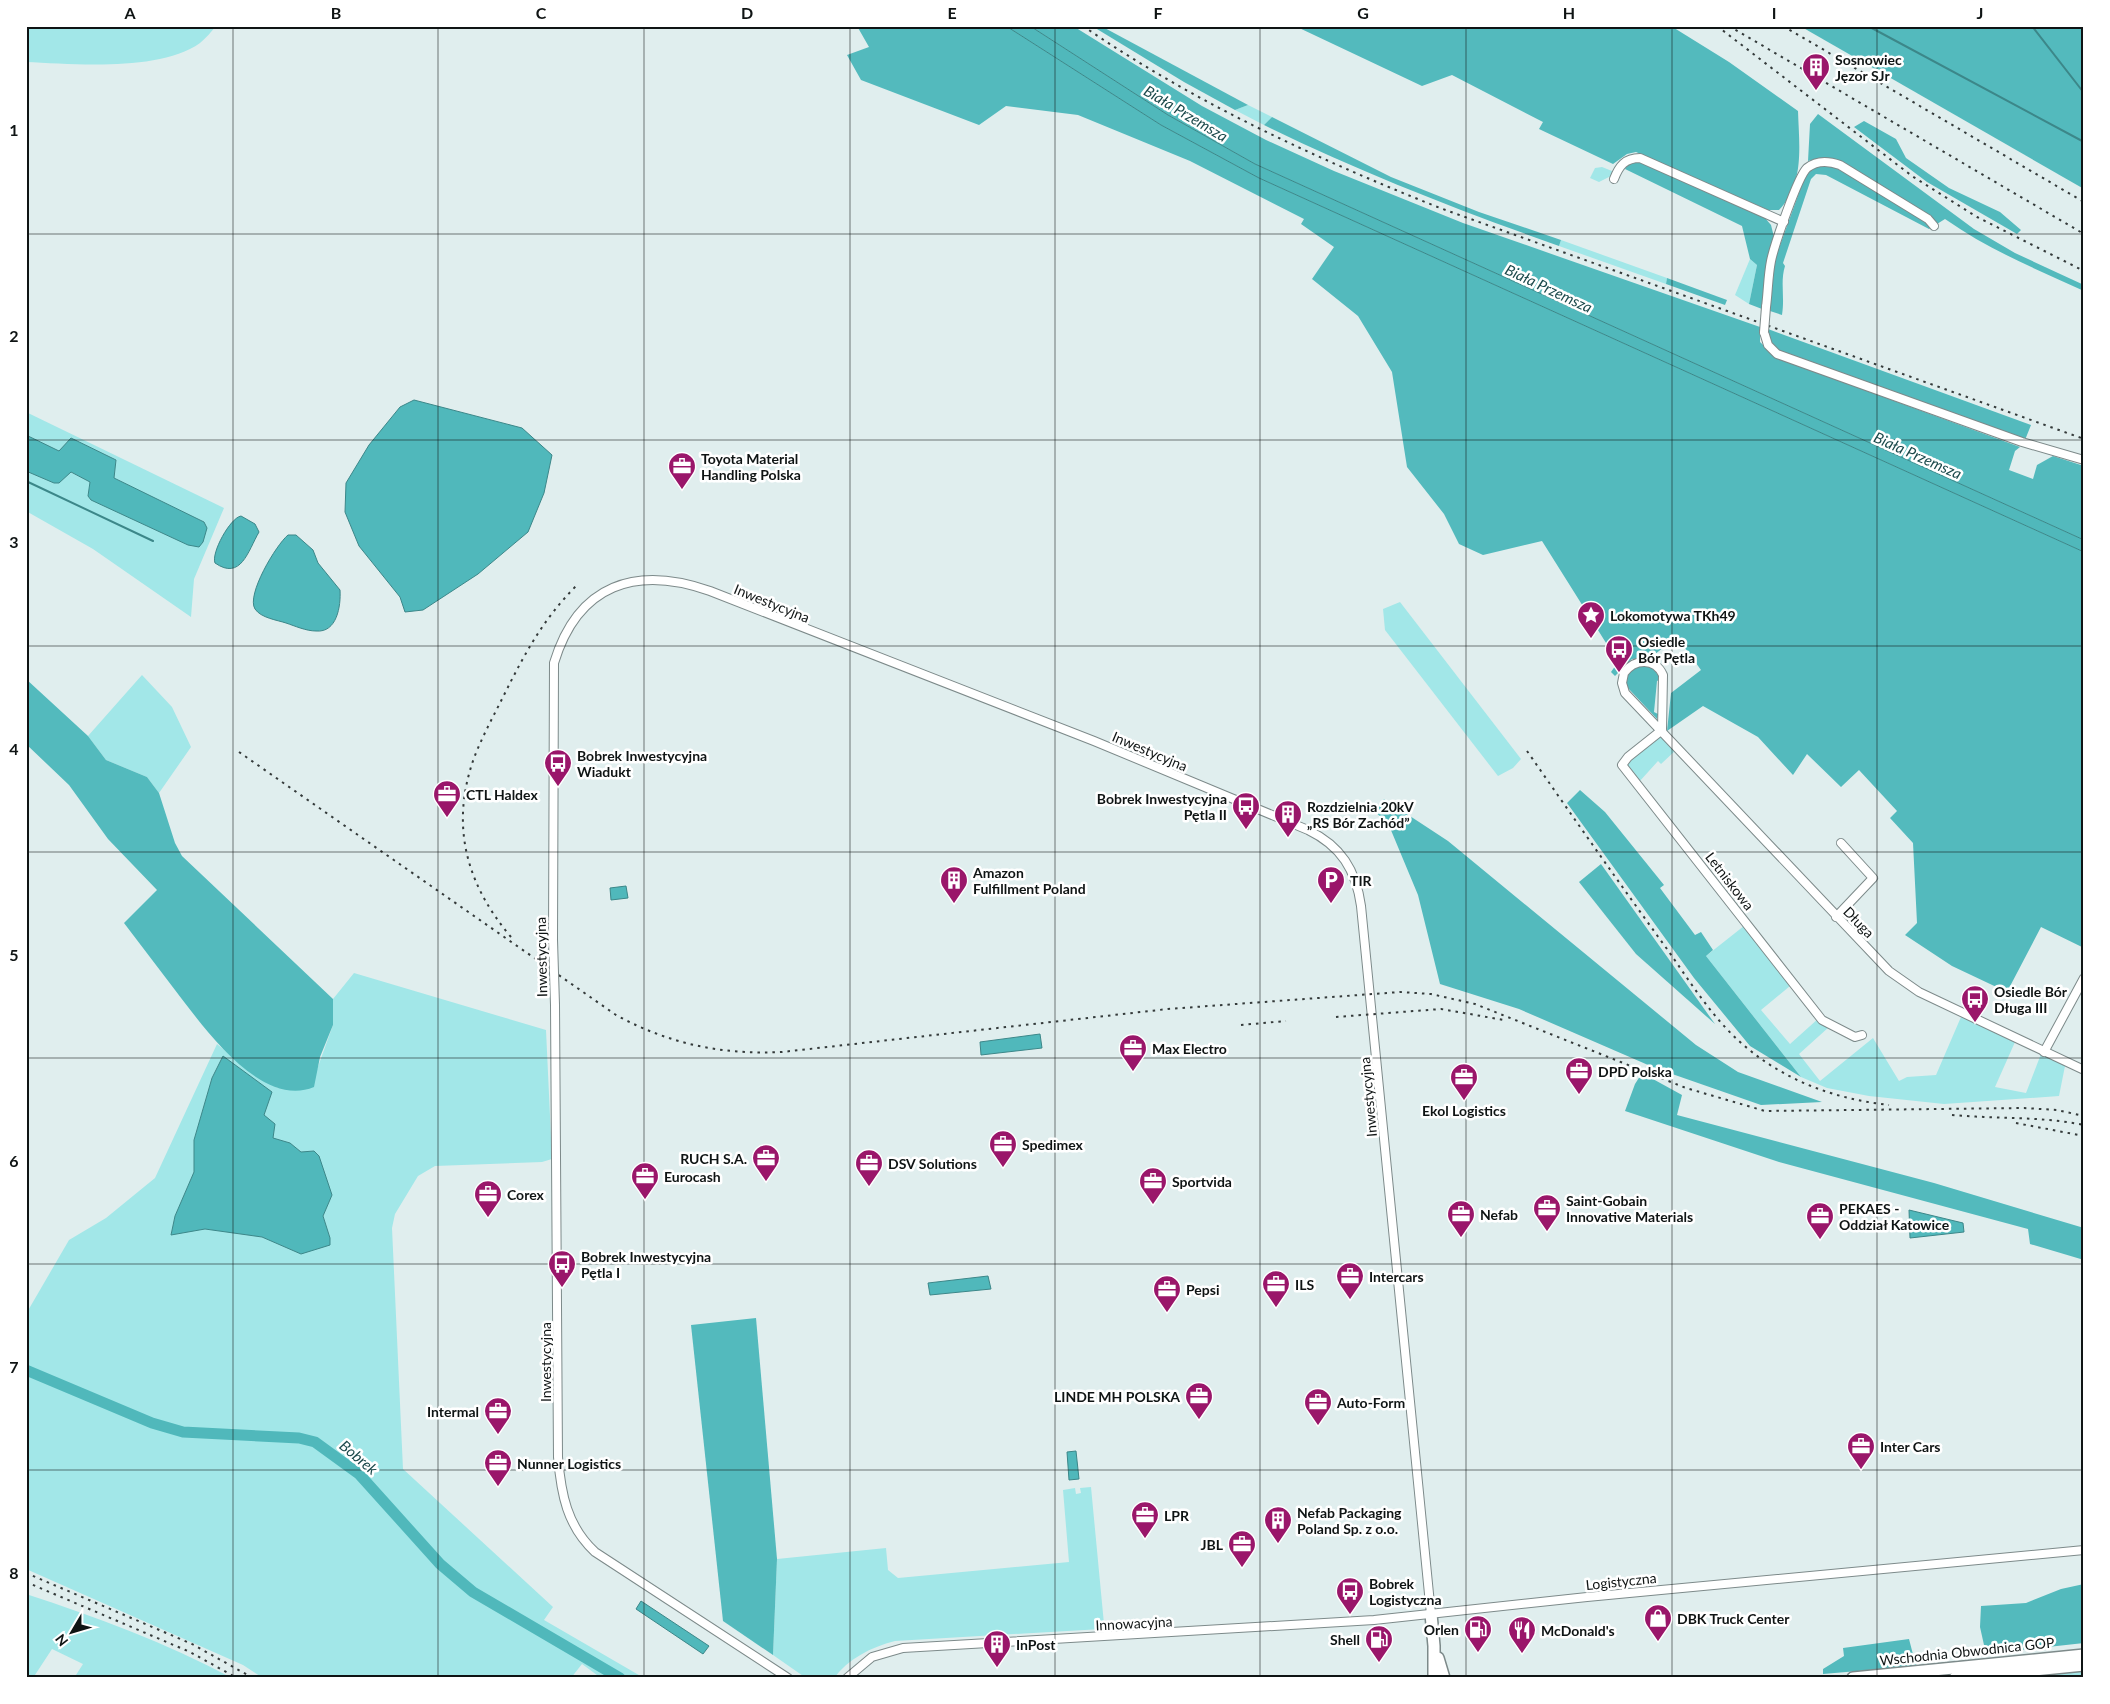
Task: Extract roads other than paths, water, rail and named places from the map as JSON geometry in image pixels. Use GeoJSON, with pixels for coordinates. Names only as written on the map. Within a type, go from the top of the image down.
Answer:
{"type":"FeatureCollection","features":[{"type":"Feature","properties":{"kind":"highway"},"geometry":{"type":"LineString","coordinates":[[1431,1614],[1434,1678]]}},
{"type":"Feature","properties":{"kind":"highway"},"geometry":{"type":"LineString","coordinates":[[1434,1646],[1444,1678]]}},
{"type":"Feature","properties":{"kind":"highway","name":"Wschodnia Obwodnica GOP"},"geometry":{"type":"LineString","coordinates":[[1852,1678],[2084,1655]]}},
{"type":"Feature","properties":{"kind":"highway","name":"Wschodnia Obwodnica GOP"},"geometry":{"type":"LineString","coordinates":[[1955,1678],[2084,1665]]}},
{"type":"Feature","properties":{"kind":"street"},"geometry":{"type":"LineString","coordinates":[[1614,179],[1619,167],[1632,158],[1640,158],[1784,222]]}},
{"type":"Feature","properties":{"kind":"street"},"geometry":{"type":"LineString","coordinates":[[1934,226],[1928,219],[1840,165],[1826,161],[1818,163],[1804,172],[1771,261],[1764,332],[1768,345],[1777,354],[1787,358],[2022,442],[2084,460]]}},
{"type":"Feature","properties":{"kind":"street","name":"Inwestycyjna"},"geometry":{"type":"LineString","coordinates":[[788,1678],[595,1552],[578,1534],[566,1508],[558,1457],[553,940],[554,663],[566,632],[590,601],[614,588],[646,580],[684,582],[710,591],[942,684],[1094,741],[1308,830],[1332,844],[1350,867],[1356,878],[1361,906],[1431,1614]]}},
{"type":"Feature","properties":{"kind":"street","name":"Długa"},"geometry":{"type":"LineString","coordinates":[[1662,730],[1664,680],[1659,668],[1644,661],[1627,668],[1622,683],[1625,693],[1889,972],[1905,985],[2084,1070]]}},
{"type":"Feature","properties":{"kind":"street","name":"Letniskowa"},"geometry":{"type":"LineString","coordinates":[[1662,730],[1628,757],[1622,765],[1822,1020],[1855,1037],[1862,1035]]}},
{"type":"Feature","properties":{"kind":"street"},"geometry":{"type":"LineString","coordinates":[[1836,917],[1873,878],[1841,843]]}},
{"type":"Feature","properties":{"kind":"street"},"geometry":{"type":"LineString","coordinates":[[2044,1052],[2084,978]]}},
{"type":"Feature","properties":{"kind":"street","name":"Logistyczna"},"geometry":{"type":"LineString","coordinates":[[1431,1614],[1813,1575],[2084,1550]]}},
{"type":"Feature","properties":{"kind":"street","name":"Innowacyjna"},"geometry":{"type":"LineString","coordinates":[[847,1678],[872,1657],[903,1648],[1351,1622],[1431,1614]]}},
{"type":"Feature","properties":{"kind":"waterway"},"geometry":{"type":"LineString","coordinates":[[1868,26],[2084,142]]}},
{"type":"Feature","properties":{"kind":"waterway"},"geometry":{"type":"LineString","coordinates":[[2032,26],[2084,93]]}},
{"type":"Feature","properties":{"kind":"waterway"},"geometry":{"type":"LineString","coordinates":[[26,481],[153,541]]}},
{"type":"Feature","properties":{"kind":"waterway","name":"Bobrek"},"geometry":{"type":"LineString","coordinates":[[26,1370],[152,1423],[183,1432],[299,1438],[315,1442],[359,1474],[440,1564],[473,1592],[620,1678]]}},
{"type":"Feature","properties":{"kind":"railway"},"geometry":{"type":"LineString","coordinates":[[1083,26],[1125,54],[1211,104],[1256,127],[1393,189],[1440,208],[2084,439]]}},
{"type":"Feature","properties":{"kind":"railway"},"geometry":{"type":"LineString","coordinates":[[1717,26],[1912,176],[1977,217],[2084,271]]}},
{"type":"Feature","properties":{"kind":"railway"},"geometry":{"type":"LineString","coordinates":[[1729,26],[2084,234]]}},
{"type":"Feature","properties":{"kind":"railway"},"geometry":{"type":"LineString","coordinates":[[1783,26],[2084,202]]}},
{"type":"Feature","properties":{"kind":"railway"},"geometry":{"type":"LineString","coordinates":[[511,937],[483,896],[473,875],[463,830],[463,807],[467,783],[480,742],[527,651],[555,610],[578,584]]}},
{"type":"Feature","properties":{"kind":"railway"},"geometry":{"type":"LineString","coordinates":[[1527,751],[1694,988],[1735,1037],[1763,1060],[1814,1087],[1850,1098],[1889,1105]]}},
{"type":"Feature","properties":{"kind":"railway"},"geometry":{"type":"LineString","coordinates":[[239,752],[616,1015],[656,1033],[696,1046],[738,1052],[782,1052],[1168,1009],[1400,992],[1431,994],[1475,1004],[1686,1088],[1765,1111],[2024,1108],[2057,1110],[2084,1116]]}},
{"type":"Feature","properties":{"kind":"railway"},"geometry":{"type":"LineString","coordinates":[[1336,1017],[1441,1009],[1504,1020]]}},
{"type":"Feature","properties":{"kind":"railway"},"geometry":{"type":"LineString","coordinates":[[1241,1025],[1286,1021]]}},
{"type":"Feature","properties":{"kind":"railway"},"geometry":{"type":"LineString","coordinates":[[1952,1115],[2034,1119],[2084,1125]]}},
{"type":"Feature","properties":{"kind":"railway"},"geometry":{"type":"LineString","coordinates":[[2016,1123],[2084,1136]]}},
{"type":"Feature","properties":{"kind":"railway"},"geometry":{"type":"LineString","coordinates":[[26,1573],[192,1644],[253,1678]]}},
{"type":"Feature","properties":{"kind":"railway"},"geometry":{"type":"LineString","coordinates":[[26,1582],[190,1652],[237,1678]]}},
{"type":"Feature","properties":{"kind":"place","name":"Sosnowiec Jęzor SJr"},"geometry":{"type":"Point","coordinates":[1816,91]}},
{"type":"Feature","properties":{"kind":"place","name":"Toyota Material Handling Polska"},"geometry":{"type":"Point","coordinates":[682,490]}},
{"type":"Feature","properties":{"kind":"place","name":"Lokomotywa TKh49"},"geometry":{"type":"Point","coordinates":[1591,639]}},
{"type":"Feature","properties":{"kind":"place","name":"Osiedle Bór Pętla"},"geometry":{"type":"Point","coordinates":[1619,673]}},
{"type":"Feature","properties":{"kind":"place","name":"Bobrek Inwestycyjna Wiadukt"},"geometry":{"type":"Point","coordinates":[558,787]}},
{"type":"Feature","properties":{"kind":"place","name":"CTL Haldex"},"geometry":{"type":"Point","coordinates":[447,818]}},
{"type":"Feature","properties":{"kind":"place","name":"Bobrek Inwestycyjna Pętla II"},"geometry":{"type":"Point","coordinates":[1246,830]}},
{"type":"Feature","properties":{"kind":"place","name":"Rozdzielnia 20kV „RS Bór Zachód”"},"geometry":{"type":"Point","coordinates":[1288,838]}},
{"type":"Feature","properties":{"kind":"place","name":"Amazon Fulfillment Poland"},"geometry":{"type":"Point","coordinates":[954,904]}},
{"type":"Feature","properties":{"kind":"place","name":"TIR"},"geometry":{"type":"Point","coordinates":[1331,904]}},
{"type":"Feature","properties":{"kind":"place","name":"Osiedle Bór Długa III"},"geometry":{"type":"Point","coordinates":[1975,1023]}},
{"type":"Feature","properties":{"kind":"place","name":"Max Electro"},"geometry":{"type":"Point","coordinates":[1133,1072]}},
{"type":"Feature","properties":{"kind":"place","name":"DPD Polska"},"geometry":{"type":"Point","coordinates":[1579,1095]}},
{"type":"Feature","properties":{"kind":"place","name":"Ekol Logistics"},"geometry":{"type":"Point","coordinates":[1464,1101]}},
{"type":"Feature","properties":{"kind":"place","name":"Spedimex"},"geometry":{"type":"Point","coordinates":[1003,1168]}},
{"type":"Feature","properties":{"kind":"place","name":"RUCH S.A."},"geometry":{"type":"Point","coordinates":[766,1182]}},
{"type":"Feature","properties":{"kind":"place","name":"DSV Solutions"},"geometry":{"type":"Point","coordinates":[869,1187]}},
{"type":"Feature","properties":{"kind":"place","name":"Eurocash"},"geometry":{"type":"Point","coordinates":[645,1200]}},
{"type":"Feature","properties":{"kind":"place","name":"Sportvida"},"geometry":{"type":"Point","coordinates":[1153,1205]}},
{"type":"Feature","properties":{"kind":"place","name":"Corex"},"geometry":{"type":"Point","coordinates":[488,1218]}},
{"type":"Feature","properties":{"kind":"place","name":"Saint-Gobain Innovative Materials"},"geometry":{"type":"Point","coordinates":[1547,1232]}},
{"type":"Feature","properties":{"kind":"place","name":"Nefab"},"geometry":{"type":"Point","coordinates":[1461,1238]}},
{"type":"Feature","properties":{"kind":"place","name":"PEKAES - Oddział Katowice"},"geometry":{"type":"Point","coordinates":[1820,1240]}},
{"type":"Feature","properties":{"kind":"place","name":"Bobrek Inwestycyjna Pętla I"},"geometry":{"type":"Point","coordinates":[562,1288]}},
{"type":"Feature","properties":{"kind":"place","name":"Intercars"},"geometry":{"type":"Point","coordinates":[1350,1300]}},
{"type":"Feature","properties":{"kind":"place","name":"ILS"},"geometry":{"type":"Point","coordinates":[1276,1308]}},
{"type":"Feature","properties":{"kind":"place","name":"Pepsi"},"geometry":{"type":"Point","coordinates":[1167,1313]}},
{"type":"Feature","properties":{"kind":"place","name":"LINDE MH POLSKA"},"geometry":{"type":"Point","coordinates":[1199,1420]}},
{"type":"Feature","properties":{"kind":"place","name":"Auto-Form"},"geometry":{"type":"Point","coordinates":[1318,1426]}},
{"type":"Feature","properties":{"kind":"place","name":"Intermal"},"geometry":{"type":"Point","coordinates":[498,1435]}},
{"type":"Feature","properties":{"kind":"place","name":"Inter Cars"},"geometry":{"type":"Point","coordinates":[1861,1470]}},
{"type":"Feature","properties":{"kind":"place","name":"Nunner Logistics"},"geometry":{"type":"Point","coordinates":[498,1487]}},
{"type":"Feature","properties":{"kind":"place","name":"LPR"},"geometry":{"type":"Point","coordinates":[1145,1539]}},
{"type":"Feature","properties":{"kind":"place","name":"Nefab Packaging Poland Sp. z o.o."},"geometry":{"type":"Point","coordinates":[1278,1544]}},
{"type":"Feature","properties":{"kind":"place","name":"JBL"},"geometry":{"type":"Point","coordinates":[1242,1568]}},
{"type":"Feature","properties":{"kind":"place","name":"Bobrek Logistyczna"},"geometry":{"type":"Point","coordinates":[1350,1615]}},
{"type":"Feature","properties":{"kind":"place","name":"DBK Truck Center"},"geometry":{"type":"Point","coordinates":[1658,1642]}},
{"type":"Feature","properties":{"kind":"place","name":"Orlen"},"geometry":{"type":"Point","coordinates":[1478,1653]}},
{"type":"Feature","properties":{"kind":"place","name":"McDonald's"},"geometry":{"type":"Point","coordinates":[1522,1654]}},
{"type":"Feature","properties":{"kind":"place","name":"Shell"},"geometry":{"type":"Point","coordinates":[1379,1663]}},
{"type":"Feature","properties":{"kind":"place","name":"InPost"},"geometry":{"type":"Point","coordinates":[997,1668]}},
{"type":"Feature","properties":{"kind":"water label","name":"Biała Przemsza"},"geometry":{"type":"Point","coordinates":[1186,113]}},
{"type":"Feature","properties":{"kind":"water label","name":"Biała Przemsza"},"geometry":{"type":"Point","coordinates":[1549,288]}},
{"type":"Feature","properties":{"kind":"water label","name":"Biała Przemsza"},"geometry":{"type":"Point","coordinates":[1918,455]}}]}
